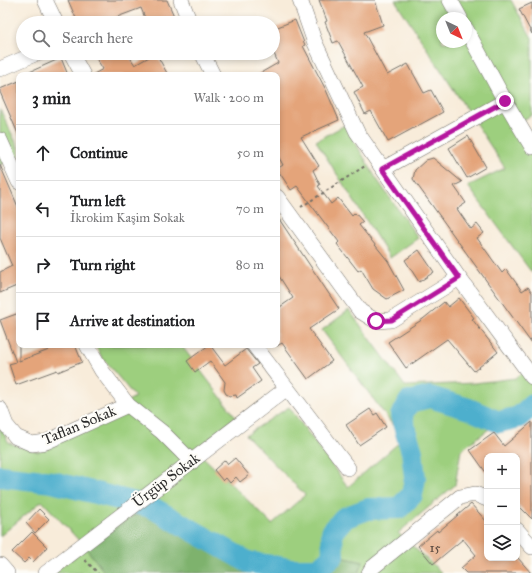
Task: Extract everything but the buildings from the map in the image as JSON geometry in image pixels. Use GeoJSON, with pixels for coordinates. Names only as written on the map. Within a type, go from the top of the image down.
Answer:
{"type":"FeatureCollection","features":[{"type":"Feature","properties":{"kind":"street"},"geometry":{"type":"LineString","coordinates":[[45,0],[53,16]]}},
{"type":"Feature","properties":{"kind":"street"},"geometry":{"type":"LineString","coordinates":[[181,0],[187,16]]}},
{"type":"Feature","properties":{"kind":"street"},"geometry":{"type":"LineString","coordinates":[[300,0],[318,50],[357,132],[459,278],[532,377]]}},
{"type":"Feature","properties":{"kind":"street"},"geometry":{"type":"LineString","coordinates":[[450,0],[457,12]]}},
{"type":"Feature","properties":{"kind":"street"},"geometry":{"type":"LineString","coordinates":[[472,41],[532,147]]}},
{"type":"Feature","properties":{"kind":"street"},"geometry":{"type":"LineString","coordinates":[[0,69],[21,60]]}},
{"type":"Feature","properties":{"kind":"street"},"geometry":{"type":"LineString","coordinates":[[75,60],[81,72]]}},
{"type":"Feature","properties":{"kind":"street"},"geometry":{"type":"LineString","coordinates":[[206,60],[212,72]]}},
{"type":"Feature","properties":{"kind":"street"},"geometry":{"type":"LineString","coordinates":[[379,164],[505,101]]}},
{"type":"Feature","properties":{"kind":"street"},"geometry":{"type":"LineString","coordinates":[[0,140],[16,175]]}},
{"type":"Feature","properties":{"kind":"street"},"geometry":{"type":"LineString","coordinates":[[280,201],[360,310],[376,321],[392,320],[459,278]]}},
{"type":"Feature","properties":{"kind":"street"},"geometry":{"type":"LineString","coordinates":[[89,348],[102,371],[128,405],[162,432],[192,462]]}},
{"type":"Feature","properties":{"kind":"street"},"geometry":{"type":"LineString","coordinates":[[256,348],[348,468]]}},
{"type":"Feature","properties":{"kind":"street","name":"Ürgüp Sokak"},"geometry":{"type":"LineString","coordinates":[[46,573],[287,388]]}},
{"type":"Feature","properties":{"kind":"street","name":"Taflan Sokak"},"geometry":{"type":"LineString","coordinates":[[0,409],[6,426],[16,437],[32,444],[46,442],[128,405]]}},
{"type":"Feature","properties":{"kind":"street"},"geometry":{"type":"LineString","coordinates":[[369,573],[372,568],[460,497],[475,494],[484,498]]}},
{"type":"Feature","properties":{"kind":"street"},"geometry":{"type":"LineString","coordinates":[[520,533],[532,547]]}},
{"type":"Feature","properties":{"kind":"street"},"geometry":{"type":"LineString","coordinates":[[0,565],[7,573]]}},
{"type":"Feature","properties":{"kind":"path"},"geometry":{"type":"LineString","coordinates":[[289,214],[379,164]]}},
{"type":"Feature","properties":{"kind":"path"},"geometry":{"type":"LineString","coordinates":[[72,552],[87,561],[98,573]]}},
{"type":"Feature","properties":{"kind":"green space"},"geometry":{"type":"Polygon","coordinates":[[[395,0],[511,0],[532,38],[532,115],[514,125],[532,157],[532,273],[468,186],[505,168],[395,0]]]}},
{"type":"Feature","properties":{"kind":"green space"},"geometry":{"type":"Polygon","coordinates":[[[0,109],[16,143],[16,157],[0,165],[0,109]]]}},
{"type":"Feature","properties":{"kind":"green space"},"geometry":{"type":"Polygon","coordinates":[[[345,125],[376,178],[418,238],[390,258],[316,141],[345,125]]]}},
{"type":"Feature","properties":{"kind":"green space"},"geometry":{"type":"Polygon","coordinates":[[[349,310],[405,386],[475,383],[516,378],[532,365],[532,416],[517,428],[493,426],[461,450],[455,485],[398,533],[442,573],[359,573],[363,562],[341,557],[334,564],[320,573],[271,573],[249,569],[149,514],[86,548],[42,501],[0,536],[0,426],[9,443],[38,452],[135,397],[101,356],[97,348],[183,348],[236,417],[196,450],[272,524],[305,495],[246,435],[289,407],[348,487],[403,439],[322,330],[349,310]]]}},
{"type":"Feature","properties":{"kind":"green space"},"geometry":{"type":"Polygon","coordinates":[[[149,514],[249,569],[271,573],[105,573],[86,548],[133,516],[149,514]]]}},
{"type":"Feature","properties":{"kind":"green space"},"geometry":{"type":"Polygon","coordinates":[[[86,548],[105,573],[53,573],[86,548]]]}},
{"type":"Feature","properties":{"kind":"green space"},"geometry":{"type":"Polygon","coordinates":[[[341,557],[363,562],[359,573],[320,573],[334,564],[341,557]]]}},
{"type":"Feature","properties":{"kind":"waterway"},"geometry":{"type":"LineString","coordinates":[[0,476],[52,482],[151,507],[248,562],[291,569],[318,569],[333,556],[332,532],[344,518],[368,509],[399,508],[412,495],[415,478],[412,452],[401,416],[409,402],[430,397],[469,409],[499,422],[519,417],[532,405]]}},
{"type":"Feature","properties":{"kind":"route"},"geometry":{"type":"LineString","coordinates":[[376,321],[392,320],[459,278],[382,169],[505,101]]}}]}
